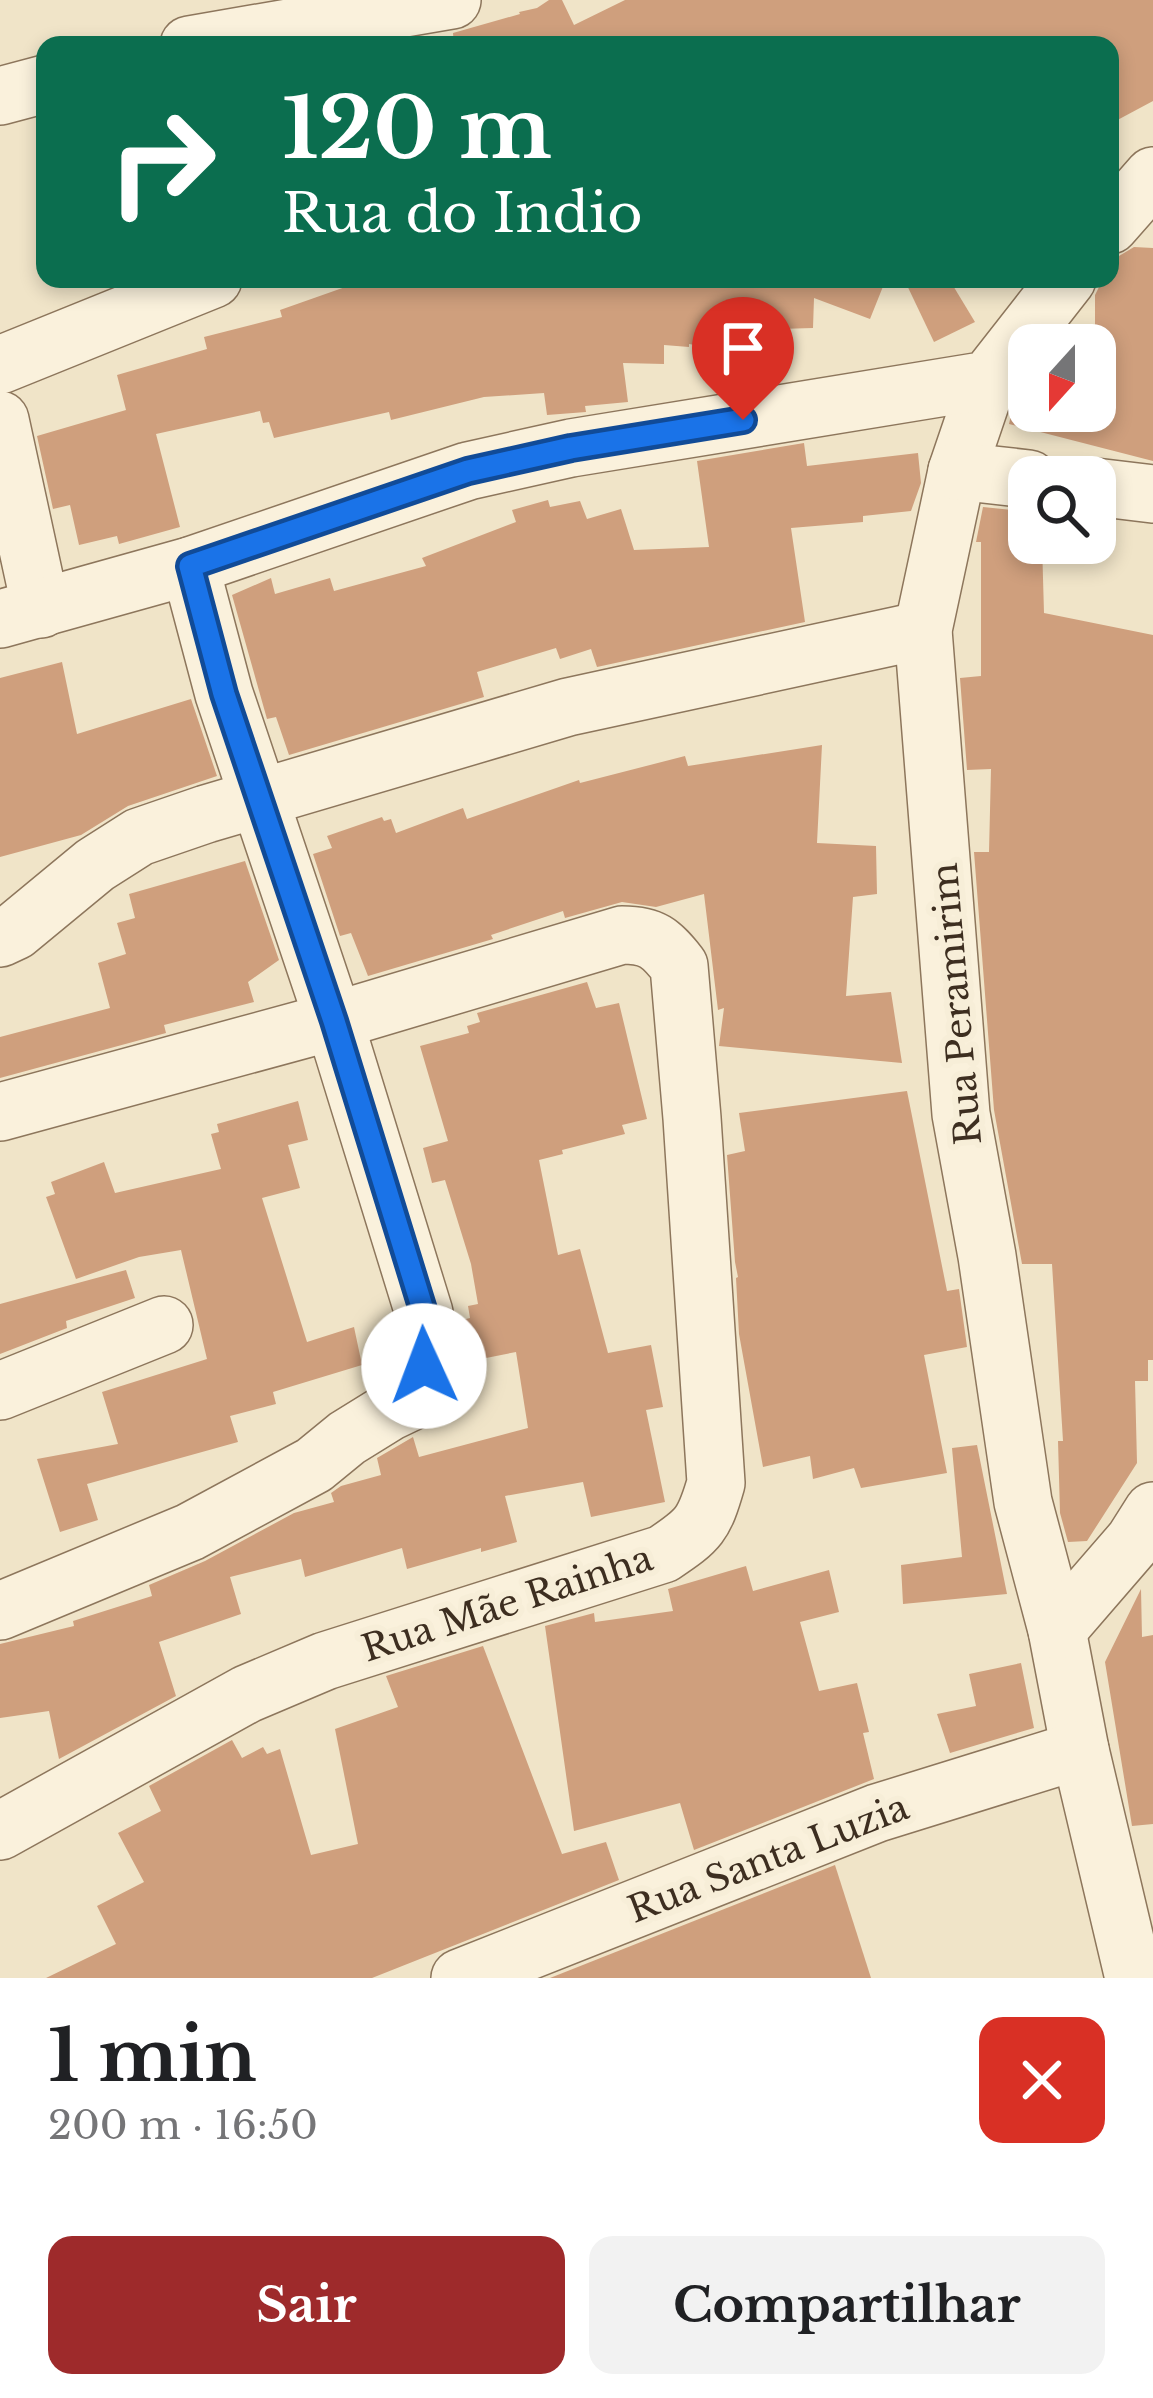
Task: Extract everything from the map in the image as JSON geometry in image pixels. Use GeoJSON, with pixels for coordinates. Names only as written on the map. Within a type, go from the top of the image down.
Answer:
{"type":"FeatureCollection","features":[{"type":"Feature","properties":{"kind":"street"},"geometry":{"type":"LineString","coordinates":[[242,36],[452,0]]}},
{"type":"Feature","properties":{"kind":"street"},"geometry":{"type":"LineString","coordinates":[[0,96],[36,86]]}},
{"type":"Feature","properties":{"kind":"street"},"geometry":{"type":"LineString","coordinates":[[1119,215],[1153,176]]}},
{"type":"Feature","properties":{"kind":"street"},"geometry":{"type":"LineString","coordinates":[[0,365],[191,288]]}},
{"type":"Feature","properties":{"kind":"street","name":"Rua Peramirim"},"geometry":{"type":"LineString","coordinates":[[1060,288],[988,380],[957,471],[923,630],[962,1114],[1023,1502],[1057,1630],[1133,1978]]}},
{"type":"Feature","properties":{"kind":"street"},"geometry":{"type":"LineString","coordinates":[[0,420],[20,614],[190,566],[468,471],[571,448],[988,380]]}},
{"type":"Feature","properties":{"kind":"street"},"geometry":{"type":"LineString","coordinates":[[957,471],[1008,477]]}},
{"type":"Feature","properties":{"kind":"street"},"geometry":{"type":"LineString","coordinates":[[1116,490],[1153,494]]}},
{"type":"Feature","properties":{"kind":"street"},"geometry":{"type":"LineString","coordinates":[[0,1611],[190,1532],[314,1465],[346,1438],[412,1401],[424,1366],[424,1313],[334,1021],[224,694],[190,566]]}},
{"type":"Feature","properties":{"kind":"street"},"geometry":{"type":"LineString","coordinates":[[0,938],[139,837],[568,706],[923,630]]}},
{"type":"Feature","properties":{"kind":"street","name":"Rua Mãe Rainha"},"geometry":{"type":"LineString","coordinates":[[0,1831],[247,1694],[325,1661],[663,1554],[695,1533],[707,1514],[716,1483],[679,966],[664,947],[644,935],[622,935],[334,1021]]}},
{"type":"Feature","properties":{"kind":"street"},"geometry":{"type":"LineString","coordinates":[[0,1112],[334,1021]]}},
{"type":"Feature","properties":{"kind":"street"},"geometry":{"type":"LineString","coordinates":[[0,1391],[164,1325]]}},
{"type":"Feature","properties":{"kind":"street"},"geometry":{"type":"LineString","coordinates":[[1057,1630],[1153,1511]]}},
{"type":"Feature","properties":{"kind":"street","name":"Rua Santa Luzia"},"geometry":{"type":"LineString","coordinates":[[460,1978],[877,1813],[1080,1750]]}},
{"type":"Feature","properties":{"kind":"building"},"geometry":{"type":"Polygon","coordinates":[[[549,0],[562,0],[574,25],[625,0],[1153,0],[1153,101],[1119,119],[1119,36],[453,36],[549,0]]]}},
{"type":"Feature","properties":{"kind":"building"},"geometry":{"type":"Polygon","coordinates":[[[1134,247],[1153,248],[1153,461],[1040,432],[1116,432],[1116,324],[1095,324],[1095,295],[1098,288],[1119,288],[1119,256],[1134,247]]]}},
{"type":"Feature","properties":{"kind":"building"},"geometry":{"type":"Polygon","coordinates":[[[342,288],[882,288],[870,319],[814,298],[813,328],[707,331],[706,343],[664,345],[664,364],[623,363],[628,402],[585,406],[586,412],[547,415],[544,393],[484,397],[391,420],[389,412],[274,438],[260,411],[156,434],[180,527],[119,544],[117,536],[79,545],[70,505],[53,509],[37,436],[126,410],[117,375],[207,349],[204,337],[282,317],[280,310],[342,288]]]}},
{"type":"Feature","properties":{"kind":"building"},"geometry":{"type":"Polygon","coordinates":[[[908,288],[954,288],[975,322],[934,342],[908,288]]]}},
{"type":"Feature","properties":{"kind":"building"},"geometry":{"type":"Polygon","coordinates":[[[804,443],[807,466],[918,453],[921,483],[911,511],[863,516],[863,522],[791,528],[805,622],[597,667],[591,649],[560,659],[556,648],[477,672],[484,697],[289,755],[276,717],[267,719],[232,595],[271,578],[275,594],[330,578],[334,591],[426,566],[422,558],[516,522],[512,510],[548,500],[550,507],[580,501],[587,519],[621,509],[634,550],[709,547],[697,461],[804,443]]]}},
{"type":"Feature","properties":{"kind":"building"},"geometry":{"type":"Polygon","coordinates":[[[983,507],[1008,510],[1008,564],[1043,564],[1044,613],[1153,635],[1153,1360],[1148,1360],[1148,1381],[1135,1381],[1137,1463],[1087,1541],[1068,1542],[1060,1513],[1058,1441],[1063,1441],[1052,1264],[1022,1264],[994,1110],[974,852],[989,852],[991,769],[967,770],[960,678],[981,676],[981,542],[976,542],[983,507]]]}},
{"type":"Feature","properties":{"kind":"building"},"geometry":{"type":"Polygon","coordinates":[[[62,662],[77,734],[191,699],[217,776],[128,806],[81,835],[0,857],[0,678],[62,662]]]}},
{"type":"Feature","properties":{"kind":"building"},"geometry":{"type":"Polygon","coordinates":[[[822,745],[817,843],[876,846],[877,894],[853,897],[846,996],[891,992],[902,1063],[719,1046],[724,1008],[718,1010],[704,894],[656,907],[622,902],[565,918],[563,911],[491,935],[493,939],[368,976],[351,933],[340,936],[313,854],[332,848],[327,836],[382,817],[391,819],[396,833],[463,808],[467,819],[579,780],[685,756],[688,766],[822,745]]]}},
{"type":"Feature","properties":{"kind":"building"},"geometry":{"type":"Polygon","coordinates":[[[245,861],[279,960],[248,982],[254,1002],[164,1025],[166,1033],[0,1078],[0,1037],[110,1008],[98,963],[126,954],[117,923],[135,918],[129,894],[245,861]]]}},
{"type":"Feature","properties":{"kind":"building"},"geometry":{"type":"Polygon","coordinates":[[[587,982],[596,1008],[619,1003],[647,1119],[622,1125],[625,1134],[539,1160],[558,1255],[580,1249],[608,1353],[651,1345],[663,1407],[646,1410],[665,1502],[591,1517],[583,1482],[505,1496],[517,1542],[481,1552],[481,1548],[407,1569],[402,1548],[305,1577],[301,1559],[230,1577],[241,1614],[159,1642],[176,1696],[59,1759],[49,1711],[0,1718],[0,1644],[74,1626],[73,1621],[152,1596],[149,1585],[294,1513],[334,1502],[331,1493],[341,1486],[381,1475],[377,1458],[413,1437],[419,1457],[528,1428],[516,1352],[471,1361],[462,1320],[470,1318],[468,1306],[478,1304],[445,1180],[432,1183],[423,1148],[448,1141],[420,1046],[469,1033],[467,1026],[480,1022],[477,1013],[587,982]]]}},
{"type":"Feature","properties":{"kind":"building"},"geometry":{"type":"Polygon","coordinates":[[[907,1091],[947,1291],[959,1289],[967,1347],[924,1355],[947,1473],[861,1488],[854,1468],[813,1479],[810,1456],[763,1467],[739,1334],[727,1155],[745,1151],[739,1113],[907,1091]]]}},
{"type":"Feature","properties":{"kind":"building"},"geometry":{"type":"Polygon","coordinates":[[[298,1101],[308,1140],[288,1145],[300,1188],[262,1198],[307,1342],[354,1327],[362,1365],[273,1392],[276,1404],[230,1416],[238,1442],[87,1484],[98,1520],[60,1532],[37,1459],[118,1444],[102,1392],[207,1359],[181,1250],[139,1257],[76,1279],[46,1197],[55,1194],[51,1182],[104,1162],[115,1193],[221,1169],[211,1134],[219,1132],[217,1124],[298,1101]]]}},
{"type":"Feature","properties":{"kind":"building"},"geometry":{"type":"Polygon","coordinates":[[[126,1270],[135,1298],[66,1321],[67,1328],[0,1354],[0,1304],[126,1270]]]}},
{"type":"Feature","properties":{"kind":"building"},"geometry":{"type":"Polygon","coordinates":[[[977,1445],[1007,1594],[903,1604],[901,1565],[962,1557],[952,1448],[977,1445]]]}},
{"type":"Feature","properties":{"kind":"building"},"geometry":{"type":"Polygon","coordinates":[[[746,1566],[753,1591],[829,1570],[839,1612],[800,1622],[819,1691],[857,1683],[874,1779],[694,1850],[680,1803],[574,1831],[545,1626],[594,1613],[595,1622],[673,1611],[668,1589],[746,1566]]]}},
{"type":"Feature","properties":{"kind":"building"},"geometry":{"type":"Polygon","coordinates":[[[1141,1589],[1142,1637],[1153,1635],[1153,1824],[1132,1826],[1105,1662],[1141,1589]]]}},
{"type":"Feature","properties":{"kind":"building"},"geometry":{"type":"Polygon","coordinates":[[[483,1646],[562,1854],[606,1842],[619,1880],[372,1978],[46,1978],[116,1944],[97,1906],[144,1882],[118,1833],[161,1811],[149,1786],[232,1740],[242,1758],[263,1747],[267,1754],[280,1749],[311,1855],[358,1844],[335,1729],[398,1707],[386,1676],[483,1646]]]}},
{"type":"Feature","properties":{"kind":"building"},"geometry":{"type":"Polygon","coordinates":[[[1021,1663],[1034,1728],[950,1753],[937,1714],[976,1706],[969,1674],[1021,1663]]]}},
{"type":"Feature","properties":{"kind":"building"},"geometry":{"type":"Polygon","coordinates":[[[835,1865],[871,1978],[550,1978],[835,1865]]]}},
{"type":"Feature","properties":{"kind":"route"},"geometry":{"type":"LineString","coordinates":[[424,1366],[424,1313],[334,1021],[224,694],[190,566],[468,471],[571,448],[743,420]]}}]}
